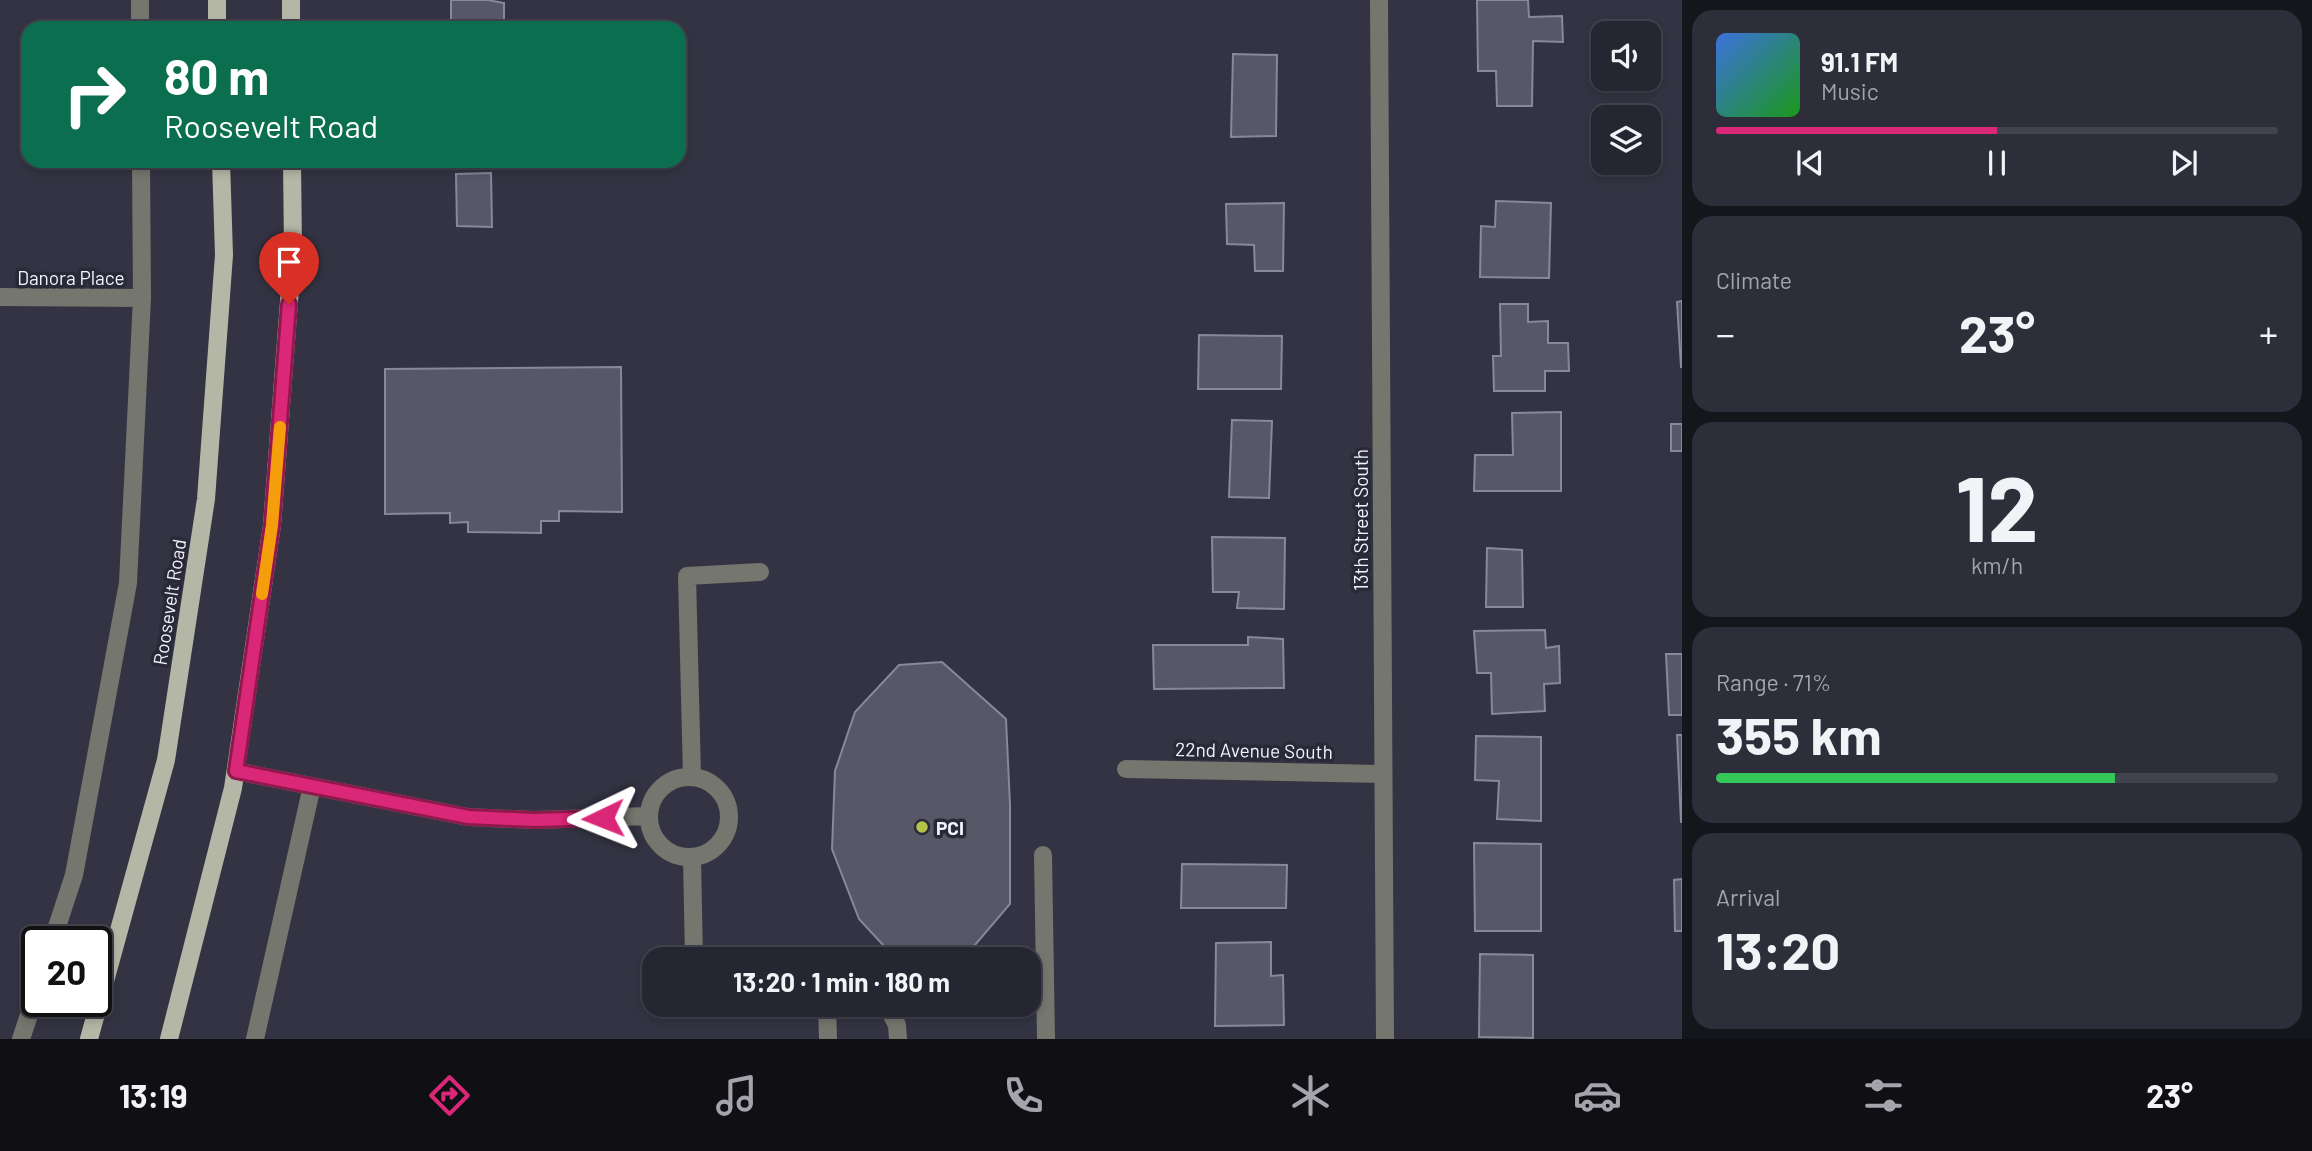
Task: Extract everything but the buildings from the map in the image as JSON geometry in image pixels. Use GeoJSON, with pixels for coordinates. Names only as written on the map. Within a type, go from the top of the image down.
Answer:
{"type":"FeatureCollection","features":[{"type":"Feature","properties":{"kind":"main road"},"geometry":{"type":"LineString","coordinates":[[217,0],[218,21]]}},
{"type":"Feature","properties":{"kind":"main road"},"geometry":{"type":"LineString","coordinates":[[291,0],[291,21]]}},
{"type":"Feature","properties":{"kind":"main road","name":"Roosevelt Road"},"geometry":{"type":"LineString","coordinates":[[89,1039],[166,760],[206,499],[224,255],[221,168]]}},
{"type":"Feature","properties":{"kind":"main road"},"geometry":{"type":"LineString","coordinates":[[169,1039],[236,771],[272,525],[293,248],[292,168]]}},
{"type":"Feature","properties":{"kind":"street"},"geometry":{"type":"LineString","coordinates":[[140,0],[140,21]]}},
{"type":"Feature","properties":{"kind":"street","name":"13th Street South"},"geometry":{"type":"LineString","coordinates":[[1378,0],[1385,1039]]}},
{"type":"Feature","properties":{"kind":"street"},"geometry":{"type":"LineString","coordinates":[[57,926],[74,875],[128,583],[142,298],[141,168]]}},
{"type":"Feature","properties":{"kind":"street","name":"Danora Place"},"geometry":{"type":"LineString","coordinates":[[0,297],[142,298]]}},
{"type":"Feature","properties":{"kind":"street"},"geometry":{"type":"LineString","coordinates":[[692,776],[687,576],[760,572]]}},
{"type":"Feature","properties":{"kind":"street","name":"22nd Avenue South"},"geometry":{"type":"LineString","coordinates":[[1126,769],[1382,774]]}},
{"type":"Feature","properties":{"kind":"street"},"geometry":{"type":"LineString","coordinates":[[236,771],[434,811],[501,820],[648,816]]}},
{"type":"Feature","properties":{"kind":"street"},"geometry":{"type":"LineString","coordinates":[[681,776],[692,776],[714,785],[728,804],[730,817],[723,840],[714,849],[692,858],[680,857],[661,846],[654,838],[648,816],[650,805],[661,786],[681,776]]}},
{"type":"Feature","properties":{"kind":"street"},"geometry":{"type":"LineString","coordinates":[[255,1039],[312,786]]}},
{"type":"Feature","properties":{"kind":"street"},"geometry":{"type":"LineString","coordinates":[[1043,855],[1046,1039]]}},
{"type":"Feature","properties":{"kind":"street"},"geometry":{"type":"LineString","coordinates":[[692,858],[694,947]]}},
{"type":"Feature","properties":{"kind":"street"},"geometry":{"type":"LineString","coordinates":[[21,1039],[28,1017]]}},
{"type":"Feature","properties":{"kind":"street"},"geometry":{"type":"LineString","coordinates":[[827,1017],[828,1039]]}},
{"type":"Feature","properties":{"kind":"street"},"geometry":{"type":"LineString","coordinates":[[893,1017],[897,1025],[898,1039]]}},
{"type":"Feature","properties":{"kind":"slow traffic"},"geometry":{"type":"LineString","coordinates":[[262,594],[272,525],[280,427]]}},
{"type":"Feature","properties":{"kind":"place","name":"PCI"},"geometry":{"type":"Point","coordinates":[922,827]}},
{"type":"Feature","properties":{"kind":"route"},"geometry":{"type":"LineString","coordinates":[[289,304],[272,525],[236,771],[468,817],[501,820],[603,818]]}}]}
